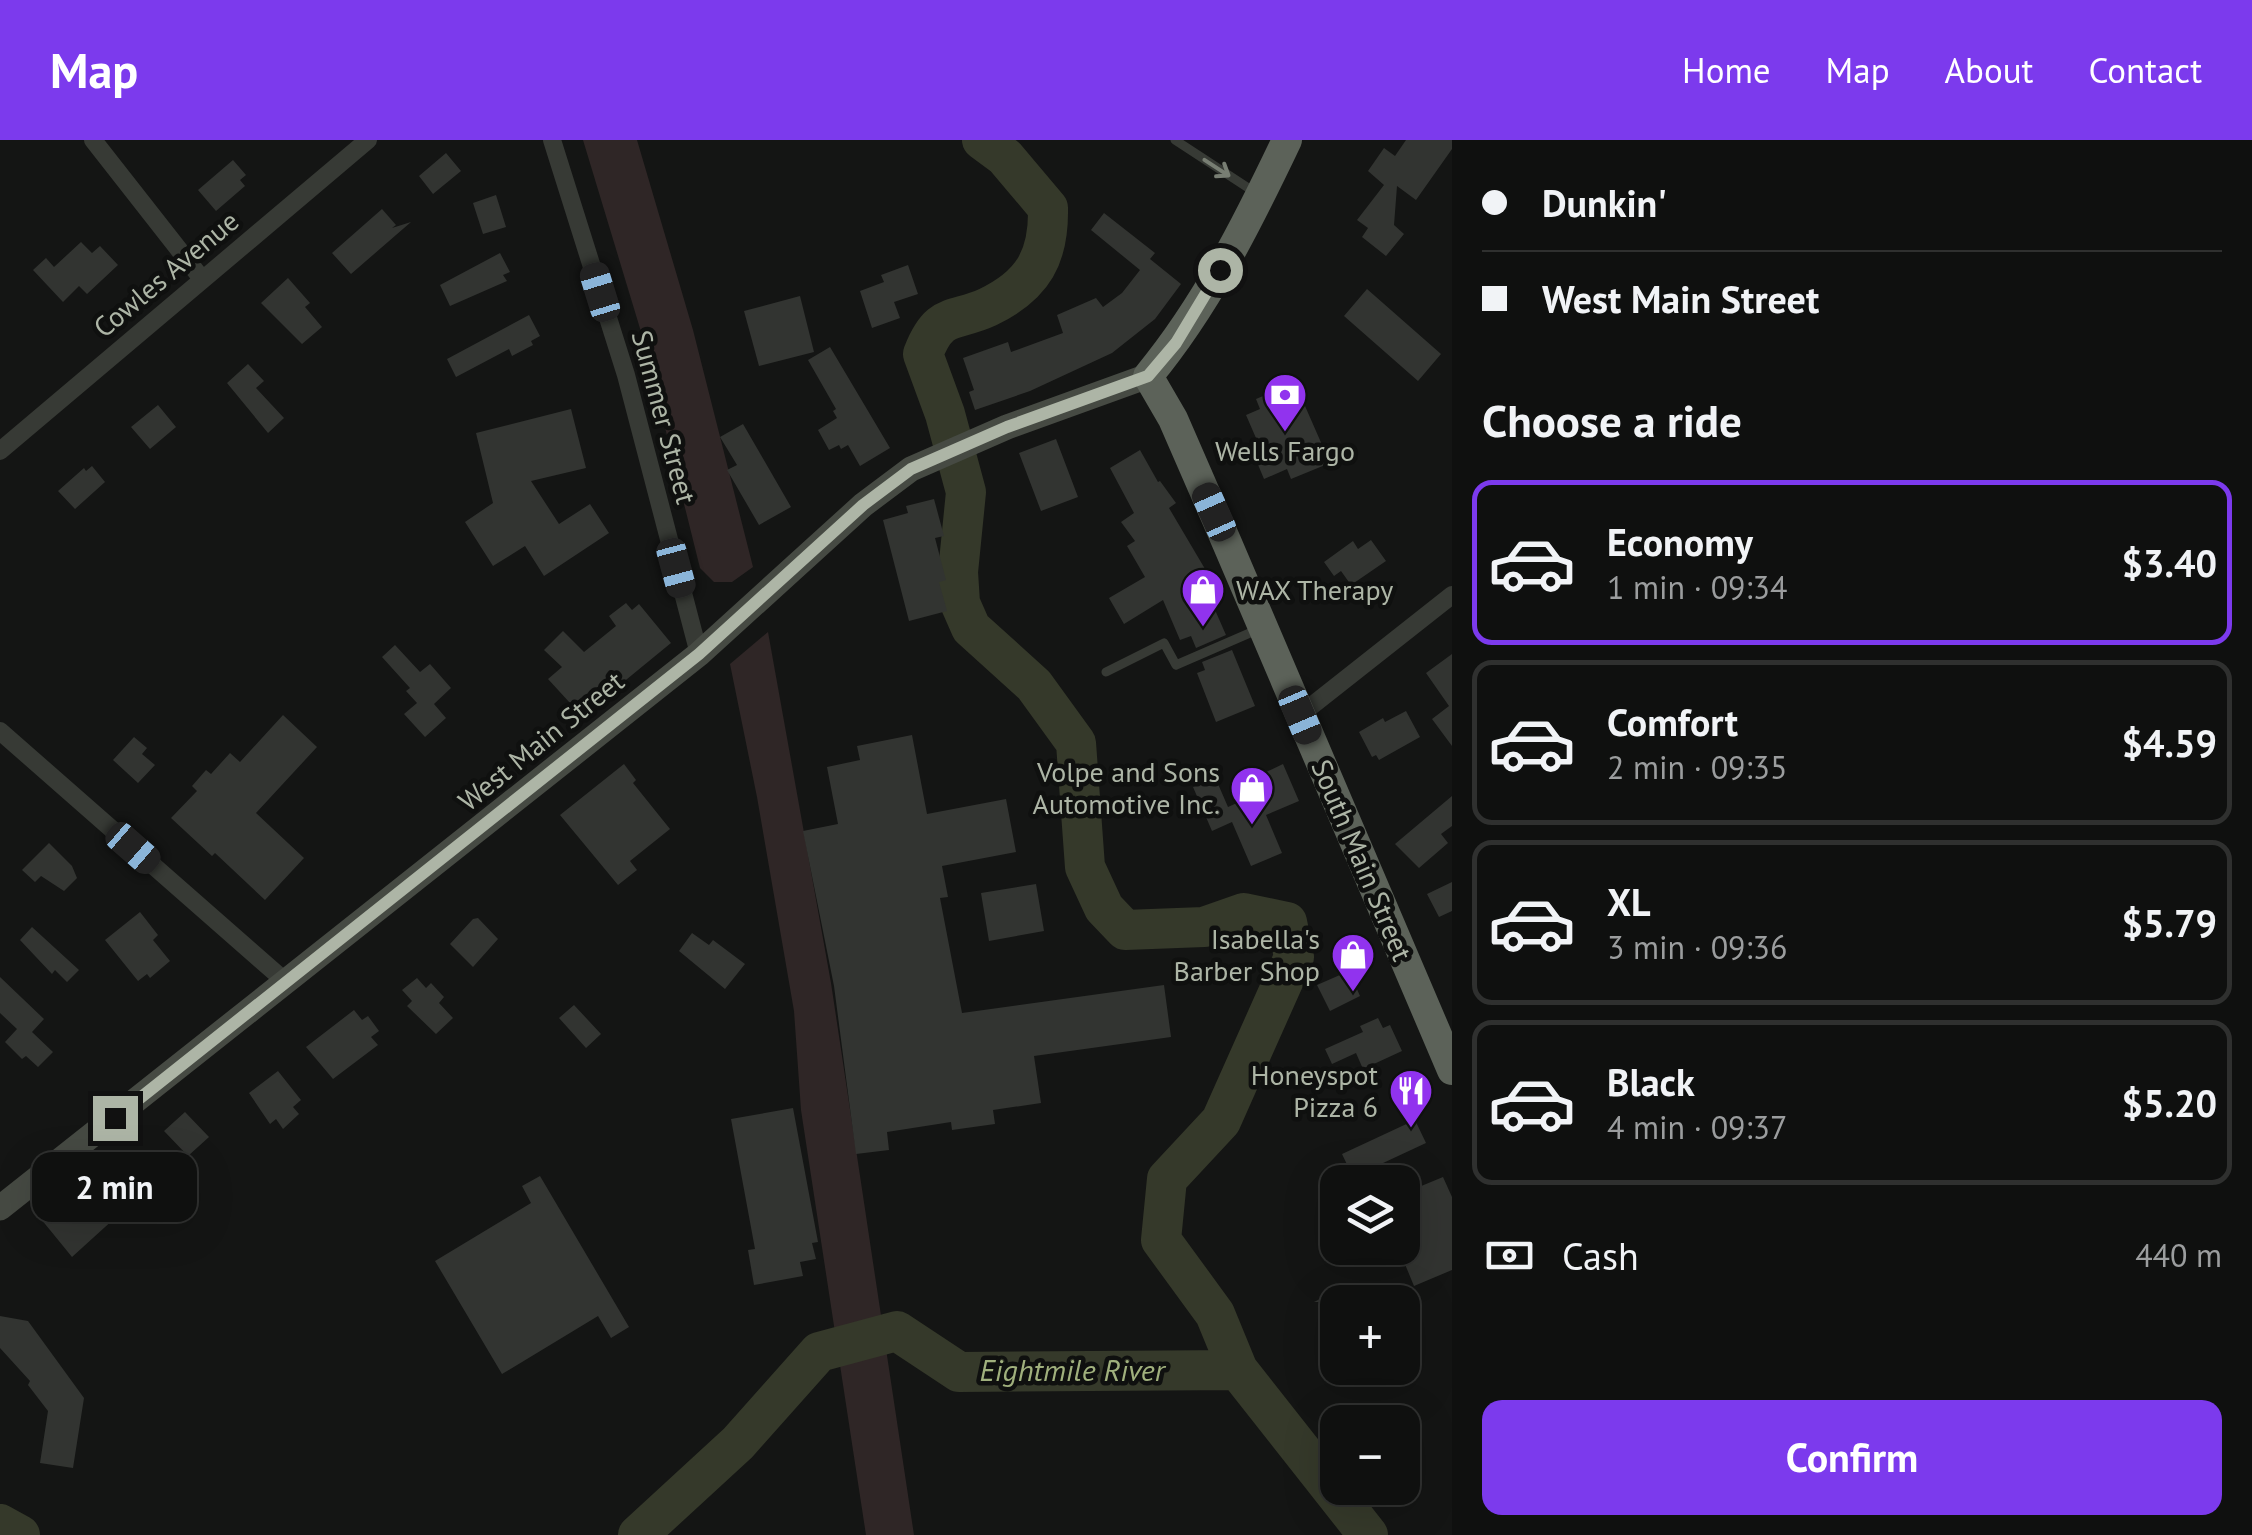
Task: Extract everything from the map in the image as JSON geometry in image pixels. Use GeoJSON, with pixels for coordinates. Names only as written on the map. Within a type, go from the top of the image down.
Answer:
{"type":"FeatureCollection","features":[{"type":"Feature","properties":{"kind":"highway"},"geometry":{"type":"LineString","coordinates":[[1148,376],[1176,343],[1220,270],[1260,195],[1282,142]]}},
{"type":"Feature","properties":{"kind":"highway","name":"South Main Street"},"geometry":{"type":"LineString","coordinates":[[1148,376],[1173,420],[1452,1070]]}},
{"type":"Feature","properties":{"kind":"main road","name":"West Main Street"},"geometry":{"type":"LineString","coordinates":[[0,1208],[699,654],[863,505],[932,458],[1148,376]]}},
{"type":"Feature","properties":{"kind":"street"},"geometry":{"type":"LineString","coordinates":[[94,140],[202,279]]}},
{"type":"Feature","properties":{"kind":"street","name":"Cowles Avenue"},"geometry":{"type":"LineString","coordinates":[[0,451],[368,140]]}},
{"type":"Feature","properties":{"kind":"street","name":"Summer Street"},"geometry":{"type":"LineString","coordinates":[[552,140],[626,375],[699,654]]}},
{"type":"Feature","properties":{"kind":"street"},"geometry":{"type":"LineString","coordinates":[[1300,715],[1452,595]]}},
{"type":"Feature","properties":{"kind":"street"},"geometry":{"type":"LineString","coordinates":[[0,730],[286,982]]}},
{"type":"Feature","properties":{"kind":"lane"},"geometry":{"type":"LineString","coordinates":[[1175,140],[1260,195]]}},
{"type":"Feature","properties":{"kind":"lane"},"geometry":{"type":"LineString","coordinates":[[1106,672],[1164,643],[1176,665],[1261,628]]}},
{"type":"Feature","properties":{"kind":"shaded area"},"geometry":{"type":"Polygon","coordinates":[[[583,140],[637,140],[693,330],[753,567],[732,582],[714,582],[700,568],[642,335],[583,140]]]}},
{"type":"Feature","properties":{"kind":"shaded area"},"geometry":{"type":"Polygon","coordinates":[[[768,632],[831,983],[914,1535],[866,1535],[801,1110],[794,1011],[730,664],[768,632]]]}},
{"type":"Feature","properties":{"kind":"building"},"geometry":{"type":"Polygon","coordinates":[[[1406,140],[1452,140],[1452,149],[1416,200],[1397,186],[1394,225],[1404,234],[1386,256],[1362,237],[1368,228],[1357,220],[1384,185],[1368,171],[1384,148],[1395,156],[1406,140]]]}},
{"type":"Feature","properties":{"kind":"building"},"geometry":{"type":"Polygon","coordinates":[[[446,153],[461,171],[433,194],[419,176],[446,153]]]}},
{"type":"Feature","properties":{"kind":"building"},"geometry":{"type":"Polygon","coordinates":[[[233,160],[246,175],[240,180],[245,186],[216,211],[198,190],[233,160]]]}},
{"type":"Feature","properties":{"kind":"building"},"geometry":{"type":"Polygon","coordinates":[[[496,195],[506,227],[483,234],[473,203],[496,195]]]}},
{"type":"Feature","properties":{"kind":"building"},"geometry":{"type":"Polygon","coordinates":[[[382,209],[396,225],[392,228],[411,222],[351,274],[332,253],[382,209]]]}},
{"type":"Feature","properties":{"kind":"building"},"geometry":{"type":"Polygon","coordinates":[[[1104,213],[1155,253],[1150,259],[1181,284],[1155,319],[1112,353],[1030,391],[975,410],[969,392],[974,390],[963,358],[1008,342],[1011,352],[1063,333],[1057,315],[1096,298],[1103,307],[1122,293],[1140,270],[1091,230],[1104,213]]]}},
{"type":"Feature","properties":{"kind":"building"},"geometry":{"type":"Polygon","coordinates":[[[81,242],[92,253],[100,246],[118,265],[87,294],[79,286],[63,302],[33,270],[46,258],[54,267],[81,242]]]}},
{"type":"Feature","properties":{"kind":"building"},"geometry":{"type":"Polygon","coordinates":[[[500,253],[510,272],[503,275],[507,281],[450,306],[440,285],[500,253]]]}},
{"type":"Feature","properties":{"kind":"building"},"geometry":{"type":"Polygon","coordinates":[[[908,265],[918,294],[894,302],[900,318],[872,328],[860,291],[884,282],[881,275],[908,265]]]}},
{"type":"Feature","properties":{"kind":"building"},"geometry":{"type":"Polygon","coordinates":[[[288,278],[310,303],[305,307],[322,327],[302,344],[261,303],[288,278]]]}},
{"type":"Feature","properties":{"kind":"building"},"geometry":{"type":"Polygon","coordinates":[[[1367,289],[1441,354],[1418,381],[1344,316],[1367,289]]]}},
{"type":"Feature","properties":{"kind":"building"},"geometry":{"type":"Polygon","coordinates":[[[800,296],[814,352],[759,366],[744,311],[800,296]]]}},
{"type":"Feature","properties":{"kind":"building"},"geometry":{"type":"Polygon","coordinates":[[[529,315],[540,336],[531,341],[533,345],[512,356],[509,349],[456,377],[447,359],[529,315]]]}},
{"type":"Feature","properties":{"kind":"building"},"geometry":{"type":"Polygon","coordinates":[[[830,347],[890,448],[860,466],[848,445],[829,450],[818,430],[837,418],[833,411],[836,409],[808,360],[830,347]]]}},
{"type":"Feature","properties":{"kind":"building"},"geometry":{"type":"Polygon","coordinates":[[[248,364],[264,381],[256,388],[284,418],[268,433],[227,383],[248,364]]]}},
{"type":"Feature","properties":{"kind":"building","name":"Wells Fargo"},"geometry":{"type":"Polygon","coordinates":[[[1277,390],[1281,398],[1298,390],[1330,463],[1291,479],[1287,469],[1264,479],[1251,448],[1259,445],[1246,415],[1260,409],[1256,399],[1277,390]]]}},
{"type":"Feature","properties":{"kind":"building"},"geometry":{"type":"Polygon","coordinates":[[[158,405],[176,427],[150,449],[131,427],[158,405]]]}},
{"type":"Feature","properties":{"kind":"building"},"geometry":{"type":"Polygon","coordinates":[[[571,409],[586,468],[531,481],[559,524],[590,504],[609,533],[544,576],[525,546],[493,566],[465,522],[493,503],[476,433],[571,409]]]}},
{"type":"Feature","properties":{"kind":"building"},"geometry":{"type":"Polygon","coordinates":[[[743,424],[791,507],[759,525],[727,470],[737,465],[720,437],[743,424]]]}},
{"type":"Feature","properties":{"kind":"building"},"geometry":{"type":"Polygon","coordinates":[[[1056,439],[1078,497],[1041,511],[1019,453],[1056,439]]]}},
{"type":"Feature","properties":{"kind":"building"},"geometry":{"type":"Polygon","coordinates":[[[1140,450],[1158,482],[1176,503],[1169,508],[1208,574],[1201,578],[1226,635],[1196,648],[1191,636],[1180,640],[1163,600],[1124,624],[1109,598],[1145,577],[1127,546],[1135,541],[1121,522],[1134,513],[1110,468],[1140,450]]]}},
{"type":"Feature","properties":{"kind":"building"},"geometry":{"type":"Polygon","coordinates":[[[92,466],[105,482],[75,509],[58,491],[84,468],[86,471],[92,466]]]}},
{"type":"Feature","properties":{"kind":"building"},"geometry":{"type":"Polygon","coordinates":[[[934,499],[944,536],[935,538],[946,580],[939,582],[947,611],[909,621],[883,520],[908,513],[906,506],[934,499]]]}},
{"type":"Feature","properties":{"kind":"building"},"geometry":{"type":"Polygon","coordinates":[[[1371,540],[1386,561],[1351,585],[1341,571],[1334,576],[1324,562],[1353,541],[1358,549],[1371,540]]]}},
{"type":"Feature","properties":{"kind":"building"},"geometry":{"type":"Polygon","coordinates":[[[626,603],[632,610],[639,604],[671,643],[621,684],[618,681],[581,715],[548,679],[562,667],[544,650],[563,631],[584,652],[616,626],[609,616],[626,603]]]}},
{"type":"Feature","properties":{"kind":"building"},"geometry":{"type":"Polygon","coordinates":[[[395,645],[420,672],[430,664],[451,688],[434,704],[446,718],[425,737],[404,714],[417,703],[406,691],[410,688],[382,657],[395,645]]]}},
{"type":"Feature","properties":{"kind":"building"},"geometry":{"type":"Polygon","coordinates":[[[1232,650],[1255,706],[1216,722],[1197,673],[1205,670],[1202,662],[1232,650]]]}},
{"type":"Feature","properties":{"kind":"building"},"geometry":{"type":"Polygon","coordinates":[[[1452,654],[1452,746],[1432,719],[1449,706],[1426,673],[1452,654]]]}},
{"type":"Feature","properties":{"kind":"building"},"geometry":{"type":"Polygon","coordinates":[[[1406,711],[1420,737],[1379,760],[1376,755],[1372,757],[1359,732],[1406,711]]]}},
{"type":"Feature","properties":{"kind":"building"},"geometry":{"type":"Polygon","coordinates":[[[283,715],[317,747],[256,813],[304,858],[265,900],[171,818],[197,791],[192,786],[206,770],[211,774],[230,753],[240,762],[283,715]]]}},
{"type":"Feature","properties":{"kind":"building"},"geometry":{"type":"Polygon","coordinates":[[[912,735],[927,814],[1006,799],[1016,852],[942,866],[948,897],[940,898],[962,1013],[1164,985],[1171,1037],[1034,1056],[1041,1103],[993,1110],[995,1124],[952,1130],[951,1122],[887,1132],[889,1150],[856,1154],[834,986],[803,831],[838,824],[827,767],[860,760],[857,746],[912,735]]]}},
{"type":"Feature","properties":{"kind":"building"},"geometry":{"type":"Polygon","coordinates":[[[134,737],[147,748],[142,754],[155,765],[138,783],[113,760],[134,737]]]}},
{"type":"Feature","properties":{"kind":"building"},"geometry":{"type":"Polygon","coordinates":[[[624,764],[636,780],[633,783],[670,829],[630,861],[637,870],[618,885],[560,815],[624,764]]]}},
{"type":"Feature","properties":{"kind":"building","name":"Volpe and Sons Automotive Inc."},"geometry":{"type":"Polygon","coordinates":[[[1283,764],[1299,801],[1266,815],[1282,853],[1251,866],[1232,822],[1212,831],[1193,787],[1215,777],[1228,807],[1268,789],[1262,774],[1283,764]]]}},
{"type":"Feature","properties":{"kind":"building"},"geometry":{"type":"Polygon","coordinates":[[[1452,796],[1452,826],[1441,834],[1448,843],[1419,868],[1395,844],[1452,796]]]}},
{"type":"Feature","properties":{"kind":"building"},"geometry":{"type":"Polygon","coordinates":[[[49,843],[72,866],[77,878],[64,891],[41,876],[35,882],[22,870],[49,843]]]}},
{"type":"Feature","properties":{"kind":"building"},"geometry":{"type":"Polygon","coordinates":[[[1452,882],[1452,911],[1439,917],[1427,894],[1452,882]]]}},
{"type":"Feature","properties":{"kind":"building"},"geometry":{"type":"Polygon","coordinates":[[[1036,884],[1044,931],[989,941],[981,893],[1036,884]]]}},
{"type":"Feature","properties":{"kind":"building"},"geometry":{"type":"Polygon","coordinates":[[[140,912],[158,935],[153,940],[170,961],[150,978],[147,974],[138,981],[105,940],[140,912]]]}},
{"type":"Feature","properties":{"kind":"building"},"geometry":{"type":"Polygon","coordinates":[[[478,918],[498,939],[473,967],[450,944],[478,918]]]}},
{"type":"Feature","properties":{"kind":"building"},"geometry":{"type":"Polygon","coordinates":[[[32,927],[79,970],[67,982],[55,970],[52,974],[20,940],[32,927]]]}},
{"type":"Feature","properties":{"kind":"building"},"geometry":{"type":"Polygon","coordinates":[[[692,933],[709,945],[713,940],[745,964],[725,989],[679,951],[692,933]]]}},
{"type":"Feature","properties":{"kind":"building"},"geometry":{"type":"Polygon","coordinates":[[[1349,971],[1360,996],[1330,1011],[1317,985],[1349,971]]]}},
{"type":"Feature","properties":{"kind":"building"},"geometry":{"type":"Polygon","coordinates":[[[0,977],[44,1019],[32,1032],[53,1052],[38,1067],[26,1056],[22,1059],[5,1042],[17,1029],[0,1013],[0,977]]]}},
{"type":"Feature","properties":{"kind":"building"},"geometry":{"type":"Polygon","coordinates":[[[417,978],[426,988],[431,983],[444,997],[439,1003],[453,1018],[436,1034],[407,1006],[412,1001],[402,990],[417,978]]]}},
{"type":"Feature","properties":{"kind":"building"},"geometry":{"type":"Polygon","coordinates":[[[574,1005],[601,1034],[586,1048],[559,1018],[574,1005]]]}},
{"type":"Feature","properties":{"kind":"building"},"geometry":{"type":"Polygon","coordinates":[[[354,1010],[362,1020],[368,1016],[379,1031],[371,1037],[378,1045],[333,1079],[306,1047],[354,1010]]]}},
{"type":"Feature","properties":{"kind":"building"},"geometry":{"type":"Polygon","coordinates":[[[1378,1018],[1383,1028],[1390,1025],[1402,1051],[1363,1069],[1356,1053],[1332,1064],[1325,1049],[1363,1032],[1360,1026],[1378,1018]]]}},
{"type":"Feature","properties":{"kind":"building"},"geometry":{"type":"Polygon","coordinates":[[[278,1071],[301,1100],[293,1107],[299,1114],[283,1129],[276,1119],[270,1124],[249,1093],[278,1071]]]}},
{"type":"Feature","properties":{"kind":"building"},"geometry":{"type":"Polygon","coordinates":[[[793,1108],[818,1242],[812,1243],[816,1259],[800,1262],[803,1276],[754,1285],[748,1250],[755,1249],[731,1119],[793,1108]]]}},
{"type":"Feature","properties":{"kind":"building"},"geometry":{"type":"Polygon","coordinates":[[[185,1112],[209,1137],[188,1156],[164,1131],[185,1112]]]}},
{"type":"Feature","properties":{"kind":"building"},"geometry":{"type":"Polygon","coordinates":[[[1415,1120],[1426,1143],[1379,1165],[1347,1165],[1342,1154],[1415,1120]]]}},
{"type":"Feature","properties":{"kind":"building"},"geometry":{"type":"Polygon","coordinates":[[[107,1163],[152,1217],[126,1208],[72,1257],[41,1219],[107,1163]]]}},
{"type":"Feature","properties":{"kind":"building"},"geometry":{"type":"Polygon","coordinates":[[[540,1176],[629,1327],[611,1338],[598,1316],[502,1374],[435,1261],[531,1203],[522,1186],[540,1176]]]}},
{"type":"Feature","properties":{"kind":"building"},"geometry":{"type":"Polygon","coordinates":[[[1443,1177],[1452,1197],[1452,1270],[1414,1285],[1405,1265],[1420,1265],[1420,1187],[1443,1177]]]}},
{"type":"Feature","properties":{"kind":"building"},"geometry":{"type":"Polygon","coordinates":[[[0,1316],[28,1321],[84,1398],[73,1468],[40,1463],[48,1411],[28,1385],[30,1381],[0,1348],[0,1316]]]}},
{"type":"Feature","properties":{"kind":"waterway"},"geometry":{"type":"LineString","coordinates":[[982,140],[1005,157],[1048,208],[1048,225],[1042,255],[1027,279],[988,307],[942,324],[923,354],[945,414],[966,492],[958,572],[960,603],[971,628],[1034,685],[1076,743],[1085,867],[1104,908],[1125,930],[1204,927],[1244,913],[1287,922],[1294,957],[1221,1121],[1167,1179],[1161,1240],[1215,1314],[1238,1370],[1368,1535]]}},
{"type":"Feature","properties":{"kind":"waterway","name":"Eightmile River"},"geometry":{"type":"LineString","coordinates":[[638,1535],[738,1443],[819,1352],[897,1331],[959,1372],[1238,1370]]}},
{"type":"Feature","properties":{"kind":"waterway","name":"Eightmile River"},"geometry":{"type":"LineString","coordinates":[[0,1524],[20,1535]]}},
{"type":"Feature","properties":{"kind":"place","name":"Wells Fargo"},"geometry":{"type":"Point","coordinates":[1285,433]}},
{"type":"Feature","properties":{"kind":"place","name":"WAX Therapy"},"geometry":{"type":"Point","coordinates":[1203,628]}},
{"type":"Feature","properties":{"kind":"place","name":"Volpe and Sons Automotive Inc."},"geometry":{"type":"Point","coordinates":[1252,826]}},
{"type":"Feature","properties":{"kind":"place","name":"Isabella's Barber Shop"},"geometry":{"type":"Point","coordinates":[1353,993]}},
{"type":"Feature","properties":{"kind":"place","name":"Honeyspot Pizza 6"},"geometry":{"type":"Point","coordinates":[1411,1129]}},
{"type":"Feature","properties":{"kind":"route"},"geometry":{"type":"LineString","coordinates":[[115,1118],[699,654],[863,505],[911,469],[1007,427],[1148,376],[1176,343],[1220,270]]}}]}
